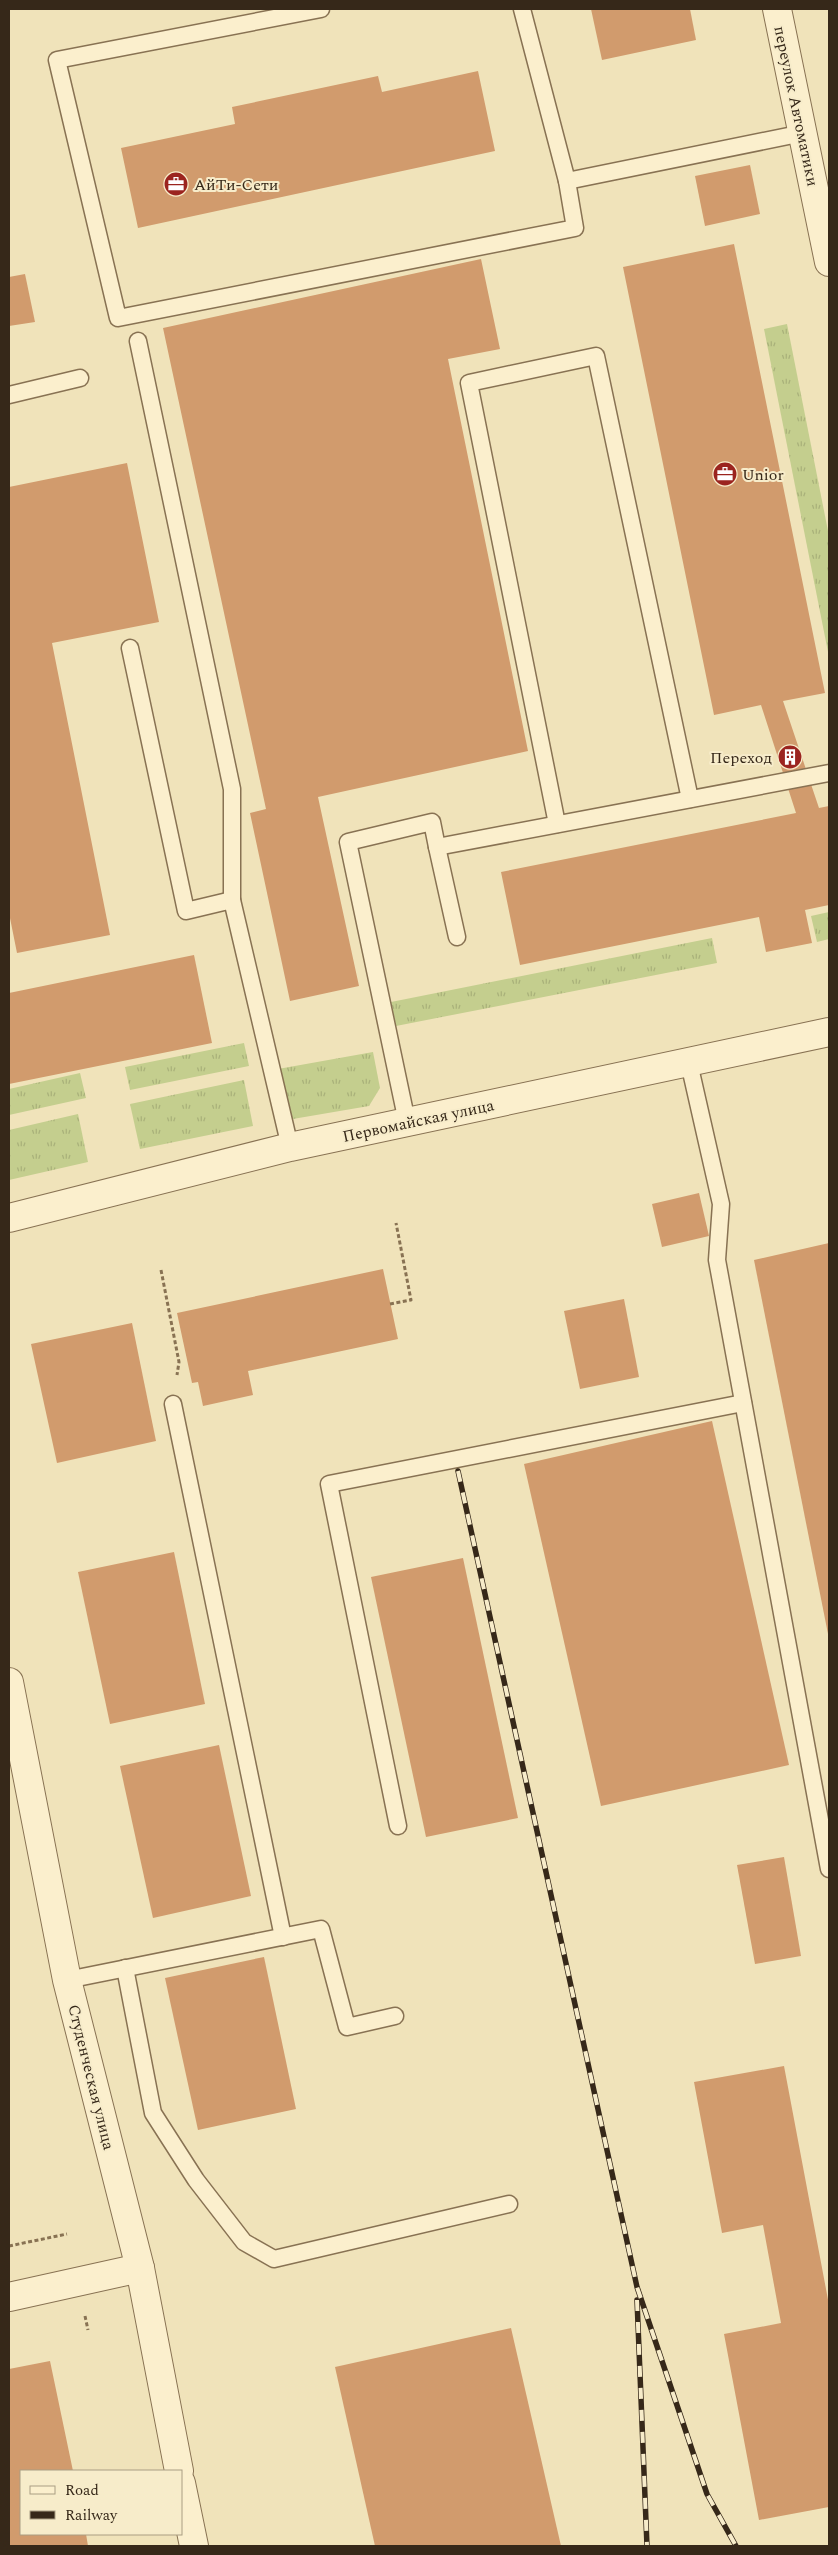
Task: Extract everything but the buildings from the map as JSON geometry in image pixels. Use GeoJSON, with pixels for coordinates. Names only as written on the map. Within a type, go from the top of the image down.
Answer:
{"type":"FeatureCollection","features":[{"type":"Feature","properties":{"kind":"street","name":"переулок Автоматики"},"geometry":{"type":"LineString","coordinates":[[777,9],[803,133],[823,201],[829,262]]}},
{"type":"Feature","properties":{"kind":"street","name":"Первомайская улица"},"geometry":{"type":"LineString","coordinates":[[9,1218],[290,1147],[829,1032]]}},
{"type":"Feature","properties":{"kind":"street","name":"Студенческая улица"},"geometry":{"type":"LineString","coordinates":[[9,1682],[67,1980],[140,2268],[179,2470]]}},
{"type":"Feature","properties":{"kind":"street"},"geometry":{"type":"LineString","coordinates":[[9,2297],[140,2268]]}},
{"type":"Feature","properties":{"kind":"street"},"geometry":{"type":"LineString","coordinates":[[182,2487],[194,2546]]}},
{"type":"Feature","properties":{"kind":"lane"},"geometry":{"type":"LineString","coordinates":[[321,9],[58,60],[118,318],[575,228],[567,181],[522,9]]}},
{"type":"Feature","properties":{"kind":"lane"},"geometry":{"type":"LineString","coordinates":[[567,181],[803,133]]}},
{"type":"Feature","properties":{"kind":"lane"},"geometry":{"type":"LineString","coordinates":[[138,341],[232,789],[232,900],[290,1147]]}},
{"type":"Feature","properties":{"kind":"lane"},"geometry":{"type":"LineString","coordinates":[[557,824],[469,383],[596,356],[690,799]]}},
{"type":"Feature","properties":{"kind":"lane"},"geometry":{"type":"LineString","coordinates":[[9,395],[80,378]]}},
{"type":"Feature","properties":{"kind":"lane"},"geometry":{"type":"LineString","coordinates":[[130,648],[186,911],[232,900]]}},
{"type":"Feature","properties":{"kind":"lane"},"geometry":{"type":"LineString","coordinates":[[437,847],[829,773]]}},
{"type":"Feature","properties":{"kind":"lane"},"geometry":{"type":"LineString","coordinates":[[407,1122],[348,842],[432,822],[457,937]]}},
{"type":"Feature","properties":{"kind":"lane"},"geometry":{"type":"LineString","coordinates":[[689,1063],[721,1204],[717,1260],[829,1869]]}},
{"type":"Feature","properties":{"kind":"lane"},"geometry":{"type":"LineString","coordinates":[[398,1826],[329,1484],[743,1403]]}},
{"type":"Feature","properties":{"kind":"lane"},"geometry":{"type":"LineString","coordinates":[[173,1404],[283,1937]]}},
{"type":"Feature","properties":{"kind":"lane"},"geometry":{"type":"LineString","coordinates":[[67,1980],[321,1929],[347,2027],[395,2016]]}},
{"type":"Feature","properties":{"kind":"lane"},"geometry":{"type":"LineString","coordinates":[[125,1968],[153,2113],[196,2180],[244,2242],[274,2259],[509,2204]]}},
{"type":"Feature","properties":{"kind":"path"},"geometry":{"type":"LineString","coordinates":[[390,1304],[411,1300],[396,1222]]}},
{"type":"Feature","properties":{"kind":"path"},"geometry":{"type":"LineString","coordinates":[[161,1270],[178,1362],[173,1404]]}},
{"type":"Feature","properties":{"kind":"path"},"geometry":{"type":"LineString","coordinates":[[9,2246],[67,2234]]}},
{"type":"Feature","properties":{"kind":"path"},"geometry":{"type":"LineString","coordinates":[[85,2315],[88,2330]]}},
{"type":"Feature","properties":{"kind":"green space"},"geometry":{"type":"Polygon","coordinates":[[[787,324],[829,536],[829,657],[764,329],[787,324]]]}},
{"type":"Feature","properties":{"kind":"green space"},"geometry":{"type":"Polygon","coordinates":[[[829,912],[829,939],[817,942],[811,916],[829,912]]]}},
{"type":"Feature","properties":{"kind":"green space"},"geometry":{"type":"Polygon","coordinates":[[[712,938],[717,963],[396,1026],[391,1002],[712,938]]]}},
{"type":"Feature","properties":{"kind":"green space"},"geometry":{"type":"Polygon","coordinates":[[[244,1043],[249,1066],[130,1090],[125,1067],[244,1043]]]}},
{"type":"Feature","properties":{"kind":"green space"},"geometry":{"type":"Polygon","coordinates":[[[373,1052],[380,1088],[369,1106],[287,1120],[278,1069],[373,1052]]]}},
{"type":"Feature","properties":{"kind":"green space"},"geometry":{"type":"Polygon","coordinates":[[[80,1073],[86,1098],[9,1115],[9,1089],[80,1073]]]}},
{"type":"Feature","properties":{"kind":"green space"},"geometry":{"type":"Polygon","coordinates":[[[244,1080],[253,1126],[140,1149],[130,1104],[244,1080]]]}},
{"type":"Feature","properties":{"kind":"green space"},"geometry":{"type":"Polygon","coordinates":[[[78,1114],[88,1162],[9,1180],[9,1130],[78,1114]]]}},
{"type":"Feature","properties":{"kind":"railway"},"geometry":{"type":"LineString","coordinates":[[458,1471],[637,2287],[707,2494],[736,2546]]}},
{"type":"Feature","properties":{"kind":"railway"},"geometry":{"type":"LineString","coordinates":[[637,2300],[647,2546]]}},
{"type":"Feature","properties":{"kind":"place","name":"АйТи-Сети"},"geometry":{"type":"Point","coordinates":[176,184]}},
{"type":"Feature","properties":{"kind":"place","name":"Unior"},"geometry":{"type":"Point","coordinates":[725,474]}},
{"type":"Feature","properties":{"kind":"place","name":"Переход"},"geometry":{"type":"Point","coordinates":[790,757]}}]}
